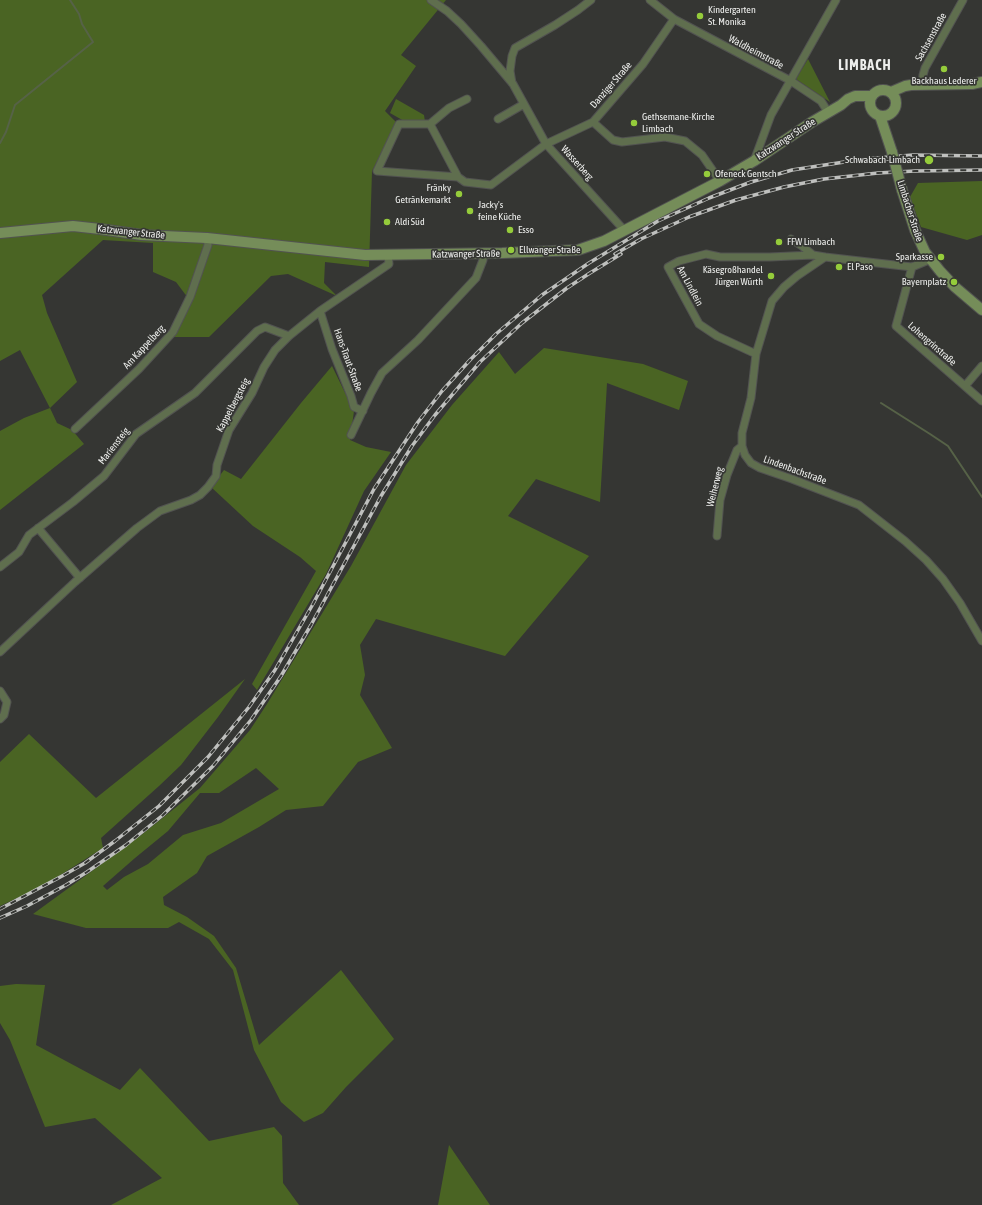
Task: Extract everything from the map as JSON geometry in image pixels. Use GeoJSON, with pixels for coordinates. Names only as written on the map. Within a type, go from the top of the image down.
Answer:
{"type":"FeatureCollection","features":[{"type":"Feature","properties":{"kind":"main road"},"geometry":{"type":"LineString","coordinates":[[893,96],[920,85],[972,84],[982,82]]}},
{"type":"Feature","properties":{"kind":"main road"},"geometry":{"type":"LineString","coordinates":[[880,90],[886,90],[893,96],[896,106],[894,111],[885,115],[875,113],[871,109],[871,100],[880,90]]}},
{"type":"Feature","properties":{"kind":"main road","name":"Katzwanger Straße"},"geometry":{"type":"LineString","coordinates":[[0,233],[73,226],[142,236],[207,238],[365,255],[578,250],[604,241],[720,181],[754,161],[848,99],[855,96],[871,100]]}},
{"type":"Feature","properties":{"kind":"main road","name":"Limbacher Straße"},"geometry":{"type":"LineString","coordinates":[[885,115],[888,138],[902,190],[915,230],[925,252],[955,287],[982,310]]}},
{"type":"Feature","properties":{"kind":"street","name":"Wasserberg"},"geometry":{"type":"LineString","coordinates":[[432,0],[448,11],[461,24],[513,84],[546,144],[624,230]]}},
{"type":"Feature","properties":{"kind":"street"},"geometry":{"type":"LineString","coordinates":[[513,84],[510,71],[512,56],[515,48],[560,21],[590,0]]}},
{"type":"Feature","properties":{"kind":"street","name":"Waldheimstraße"},"geometry":{"type":"LineString","coordinates":[[650,0],[674,19],[791,82],[821,101],[828,112]]}},
{"type":"Feature","properties":{"kind":"street"},"geometry":{"type":"LineString","coordinates":[[754,161],[772,115],[836,0]]}},
{"type":"Feature","properties":{"kind":"street","name":"Sachsenstraße"},"geometry":{"type":"LineString","coordinates":[[920,85],[925,68],[963,0]]}},
{"type":"Feature","properties":{"kind":"street","name":"Danziger Straße"},"geometry":{"type":"LineString","coordinates":[[458,177],[466,182],[491,185],[546,144],[593,122],[643,64],[674,19]]}},
{"type":"Feature","properties":{"kind":"street"},"geometry":{"type":"LineString","coordinates":[[458,177],[377,171],[399,124],[430,124],[450,108],[467,100]]}},
{"type":"Feature","properties":{"kind":"street"},"geometry":{"type":"LineString","coordinates":[[498,119],[524,104]]}},
{"type":"Feature","properties":{"kind":"street"},"geometry":{"type":"LineString","coordinates":[[593,122],[613,140],[622,142],[665,137],[685,141],[702,155],[720,181]]}},
{"type":"Feature","properties":{"kind":"street"},"geometry":{"type":"LineString","coordinates":[[430,124],[458,177]]}},
{"type":"Feature","properties":{"kind":"street","name":"Am Kappelberg"},"geometry":{"type":"LineString","coordinates":[[75,428],[139,369],[173,332],[190,297],[208,245],[207,238]]}},
{"type":"Feature","properties":{"kind":"street"},"geometry":{"type":"LineString","coordinates":[[791,239],[813,255],[826,257],[912,267],[931,259]]}},
{"type":"Feature","properties":{"kind":"street"},"geometry":{"type":"LineString","coordinates":[[351,435],[371,392],[382,373],[418,340],[476,278],[483,260],[483,253]]}},
{"type":"Feature","properties":{"kind":"street","name":"Am Lindlein"},"geometry":{"type":"LineString","coordinates":[[756,354],[717,336],[699,324],[668,268],[679,261],[706,254],[720,257],[813,255]]}},
{"type":"Feature","properties":{"kind":"street","name":"Kappelbergsteig"},"geometry":{"type":"LineString","coordinates":[[0,652],[137,528],[160,511],[191,500],[208,487],[216,476],[217,465],[229,430],[252,393],[264,367],[275,350],[289,336],[320,311],[382,270],[389,264],[388,255]]}},
{"type":"Feature","properties":{"kind":"street"},"geometry":{"type":"LineString","coordinates":[[742,446],[742,433],[751,398],[756,354],[772,301],[784,287],[797,276],[826,257]]}},
{"type":"Feature","properties":{"kind":"street","name":"Lohengrinstraße"},"geometry":{"type":"LineString","coordinates":[[912,267],[896,326],[982,401]]}},
{"type":"Feature","properties":{"kind":"street","name":"Hans-Traut-Straße"},"geometry":{"type":"LineString","coordinates":[[320,311],[332,349],[354,406],[363,411]]}},
{"type":"Feature","properties":{"kind":"street","name":"Mariensteig"},"geometry":{"type":"LineString","coordinates":[[0,567],[19,552],[29,535],[73,502],[104,476],[136,434],[195,393],[257,331],[265,327],[289,336]]}},
{"type":"Feature","properties":{"kind":"street"},"geometry":{"type":"LineString","coordinates":[[965,386],[982,366]]}},
{"type":"Feature","properties":{"kind":"street","name":"Weiherweg"},"geometry":{"type":"LineString","coordinates":[[716,536],[720,500],[727,475],[737,450],[742,446]]}},
{"type":"Feature","properties":{"kind":"street","name":"Lindenbachstraße"},"geometry":{"type":"LineString","coordinates":[[742,446],[751,463],[858,505],[905,541],[926,560],[943,579],[960,603],[982,641]]}},
{"type":"Feature","properties":{"kind":"street"},"geometry":{"type":"LineString","coordinates":[[38,528],[80,578]]}},
{"type":"Feature","properties":{"kind":"street"},"geometry":{"type":"LineString","coordinates":[[0,691],[7,702],[4,715],[0,719]]}},
{"type":"Feature","properties":{"kind":"green space"},"geometry":{"type":"Polygon","coordinates":[[[0,0],[446,0],[401,55],[416,66],[385,111],[397,123],[372,171],[369,267],[325,262],[324,283],[337,296],[288,274],[271,276],[209,337],[172,337],[191,302],[176,282],[153,272],[153,243],[103,240],[42,295],[47,313],[77,382],[50,408],[20,350],[0,361],[0,0]]]}},
{"type":"Feature","properties":{"kind":"green space"},"geometry":{"type":"Polygon","coordinates":[[[808,59],[830,102],[796,79],[808,59]]]}},
{"type":"Feature","properties":{"kind":"green space"},"geometry":{"type":"Polygon","coordinates":[[[396,99],[424,115],[425,122],[404,121],[390,113],[396,99]]]}},
{"type":"Feature","properties":{"kind":"green space"},"geometry":{"type":"Polygon","coordinates":[[[982,181],[982,235],[967,240],[921,227],[910,197],[918,183],[982,181]]]}},
{"type":"Feature","properties":{"kind":"green space"},"geometry":{"type":"Polygon","coordinates":[[[544,348],[643,364],[688,381],[679,410],[607,383],[600,502],[536,479],[508,516],[589,556],[505,656],[376,619],[360,645],[365,675],[360,695],[392,748],[358,762],[323,806],[286,810],[207,856],[197,873],[163,897],[164,905],[187,917],[214,936],[236,968],[259,1045],[341,970],[394,1039],[346,1087],[323,1113],[304,1122],[281,1102],[254,1050],[233,970],[209,939],[179,922],[168,928],[86,928],[33,914],[140,836],[200,788],[250,730],[267,704],[351,566],[406,465],[452,405],[499,352],[515,374],[544,348]],[[256,768],[219,793],[200,793],[168,831],[103,886],[107,890],[124,877],[148,864],[183,835],[221,823],[279,789],[256,768]]]}},
{"type":"Feature","properties":{"kind":"green space"},"geometry":{"type":"Polygon","coordinates":[[[332,366],[354,411],[350,440],[366,447],[391,452],[364,491],[326,574],[257,690],[252,684],[316,571],[300,557],[253,526],[211,487],[224,470],[241,479],[332,366]]]}},
{"type":"Feature","properties":{"kind":"green space"},"geometry":{"type":"Polygon","coordinates":[[[50,408],[57,423],[72,430],[84,444],[0,510],[0,431],[24,418],[50,408]]]}},
{"type":"Feature","properties":{"kind":"green space"},"geometry":{"type":"Polygon","coordinates":[[[245,679],[181,765],[101,838],[103,848],[43,886],[0,906],[0,762],[29,734],[96,798],[245,679]]]}},
{"type":"Feature","properties":{"kind":"green space"},"geometry":{"type":"Polygon","coordinates":[[[16,984],[45,985],[36,1045],[120,1090],[140,1068],[209,1141],[274,1127],[282,1136],[283,1183],[299,1205],[111,1205],[162,1178],[95,1118],[45,1127],[10,1040],[0,1023],[0,986],[16,984]]]}},
{"type":"Feature","properties":{"kind":"green space"},"geometry":{"type":"Polygon","coordinates":[[[449,1145],[490,1205],[438,1205],[449,1145]]]}},
{"type":"Feature","properties":{"kind":"waterway"},"geometry":{"type":"LineString","coordinates":[[0,143],[6,132],[15,105],[93,42],[70,0]]}},
{"type":"Feature","properties":{"kind":"waterway"},"geometry":{"type":"LineString","coordinates":[[881,403],[948,446],[982,497]]}},
{"type":"Feature","properties":{"kind":"railway"},"geometry":{"type":"LineString","coordinates":[[0,909],[85,863],[159,806],[208,757],[249,707],[275,670],[313,604],[374,489],[418,422],[442,391],[470,360],[496,334],[542,295],[589,263],[658,221],[709,198],[751,182],[792,170],[864,159],[913,155],[982,156]]}},
{"type":"Feature","properties":{"kind":"railway"},"geometry":{"type":"LineString","coordinates":[[615,254],[641,239],[689,217],[736,200],[784,187],[824,179],[878,173],[982,170]]}},
{"type":"Feature","properties":{"kind":"railway"},"geometry":{"type":"LineString","coordinates":[[0,918],[27,906],[66,885],[126,845],[163,815],[213,766],[251,720],[281,676],[311,625],[381,496],[412,446],[435,415],[480,362],[522,323],[567,288],[621,254]]}},
{"type":"Feature","properties":{"kind":"place","name":"Kindergarten St. Monika"},"geometry":{"type":"Point","coordinates":[700,16]}},
{"type":"Feature","properties":{"kind":"place","name":"Backhaus Lederer"},"geometry":{"type":"Point","coordinates":[944,69]}},
{"type":"Feature","properties":{"kind":"place","name":"Gethsemane-Kirche Limbach"},"geometry":{"type":"Point","coordinates":[634,123]}},
{"type":"Feature","properties":{"kind":"place","name":"Schwabach-Limbach"},"geometry":{"type":"Point","coordinates":[929,160]}},
{"type":"Feature","properties":{"kind":"place","name":"Ofeneck Gentsch"},"geometry":{"type":"Point","coordinates":[707,174]}},
{"type":"Feature","properties":{"kind":"place","name":"Fränky Getränkemarkt"},"geometry":{"type":"Point","coordinates":[459,194]}},
{"type":"Feature","properties":{"kind":"place","name":"Jacky's feine Küche"},"geometry":{"type":"Point","coordinates":[470,211]}},
{"type":"Feature","properties":{"kind":"place","name":"Aldi Süd"},"geometry":{"type":"Point","coordinates":[387,222]}},
{"type":"Feature","properties":{"kind":"place","name":"Esso"},"geometry":{"type":"Point","coordinates":[510,230]}},
{"type":"Feature","properties":{"kind":"place","name":"FFW Limbach"},"geometry":{"type":"Point","coordinates":[779,242]}},
{"type":"Feature","properties":{"kind":"place","name":"Ellwanger Straße"},"geometry":{"type":"Point","coordinates":[511,250]}},
{"type":"Feature","properties":{"kind":"place","name":"Sparkasse"},"geometry":{"type":"Point","coordinates":[941,257]}},
{"type":"Feature","properties":{"kind":"place","name":"El Paso"},"geometry":{"type":"Point","coordinates":[839,267]}},
{"type":"Feature","properties":{"kind":"place","name":"Käsegroßhandel Jürgen Würth"},"geometry":{"type":"Point","coordinates":[771,276]}},
{"type":"Feature","properties":{"kind":"place","name":"Bayernplatz"},"geometry":{"type":"Point","coordinates":[954,282]}},
{"type":"Feature","properties":{"kind":"district","name":"LIMBACH"},"geometry":{"type":"Point","coordinates":[865,66]}}]}
